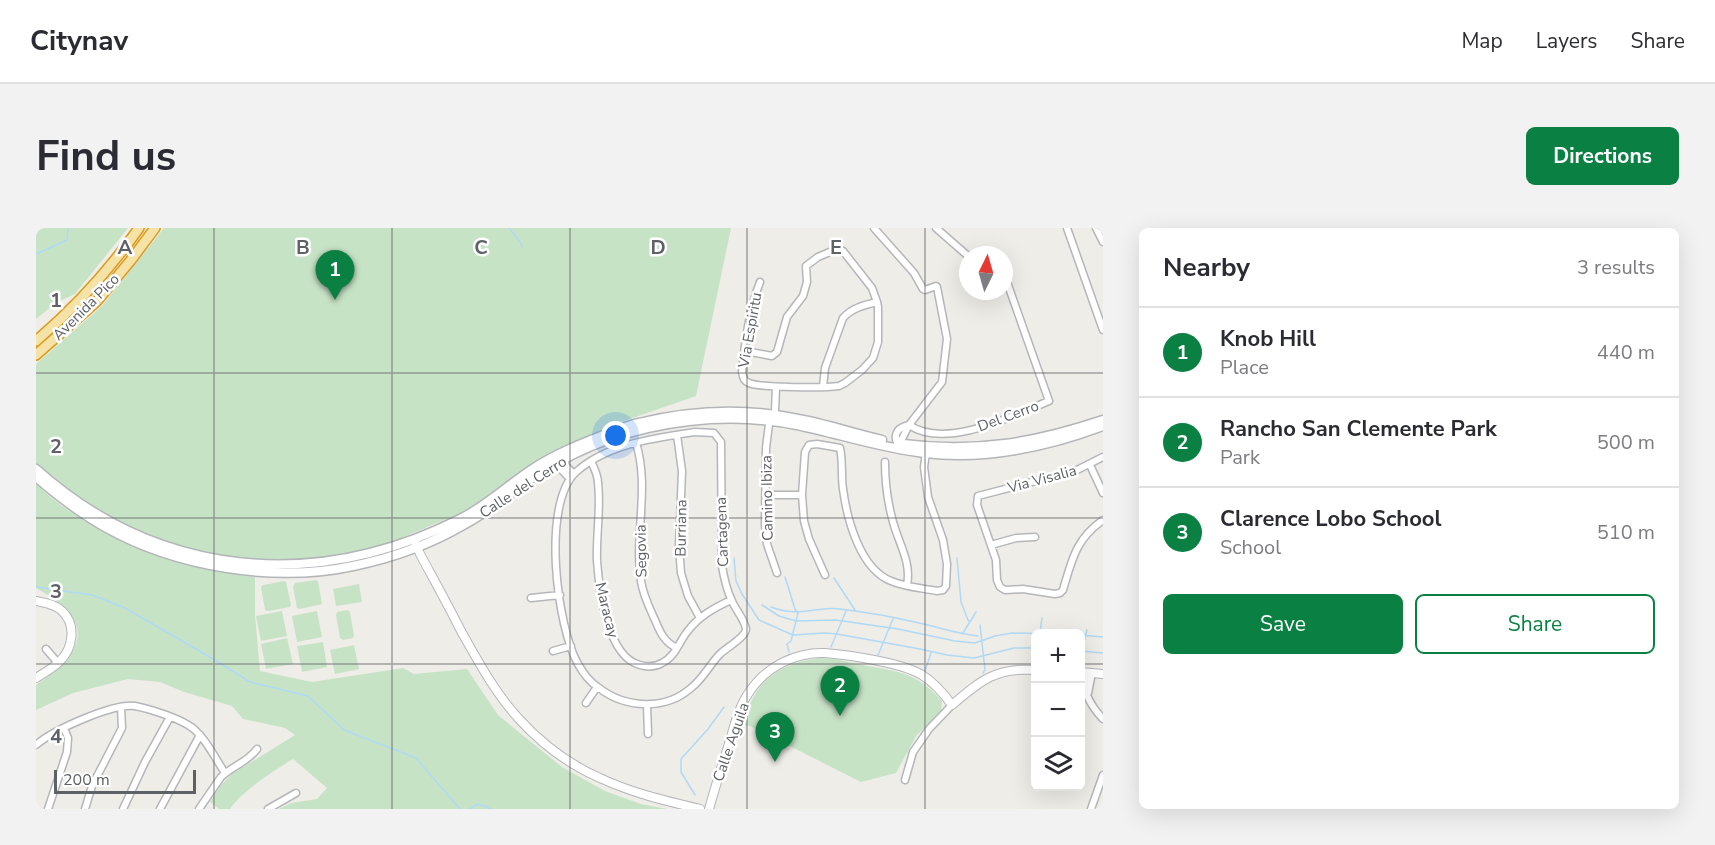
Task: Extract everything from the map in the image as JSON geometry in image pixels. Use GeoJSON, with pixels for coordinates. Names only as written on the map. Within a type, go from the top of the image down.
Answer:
{"type":"FeatureCollection","features":[{"type":"Feature","properties":{"kind":"highway","name":"Avenida Pico"},"geometry":{"type":"LineString","coordinates":[[36,341],[90,291],[139,228]]}},
{"type":"Feature","properties":{"kind":"highway","name":"Avenida Pico"},"geometry":{"type":"LineString","coordinates":[[36,355],[97,301],[155,228]]}},
{"type":"Feature","properties":{"kind":"main road","name":"Calle del Cerro"},"geometry":{"type":"LineString","coordinates":[[36,477],[70,505],[107,529],[159,551],[222,567],[273,572],[314,572],[352,567],[384,559],[462,519],[533,469],[605,440],[666,424],[735,418],[771,418],[896,446],[963,454],[1010,451],[1073,437],[1103,425]]}},
{"type":"Feature","properties":{"kind":"main road","name":"Calle del Cerro"},"geometry":{"type":"LineString","coordinates":[[36,469],[82,505],[129,532],[196,555],[223,561],[272,565],[312,564],[350,559],[416,543]]}},
{"type":"Feature","properties":{"kind":"street"},"geometry":{"type":"LineString","coordinates":[[936,228],[959,248]]}},
{"type":"Feature","properties":{"kind":"street"},"geometry":{"type":"LineString","coordinates":[[1067,228],[1103,330]]}},
{"type":"Feature","properties":{"kind":"street"},"geometry":{"type":"LineString","coordinates":[[1096,228],[1103,242]]}},
{"type":"Feature","properties":{"kind":"street"},"geometry":{"type":"LineString","coordinates":[[876,229],[914,273],[923,289],[938,287],[947,339],[942,381],[909,425],[898,429],[896,446]]}},
{"type":"Feature","properties":{"kind":"street"},"geometry":{"type":"LineString","coordinates":[[744,351],[772,356],[777,352],[787,317],[803,296],[807,282],[806,266],[818,257],[837,249],[849,257],[872,288],[877,302],[878,342],[873,358],[845,383],[838,386],[776,387]]}},
{"type":"Feature","properties":{"kind":"street","name":"Via Espiritu"},"geometry":{"type":"LineString","coordinates":[[760,282],[755,295],[744,351],[742,376],[745,381],[753,384],[776,387]]}},
{"type":"Feature","properties":{"kind":"street","name":"Del Cerro"},"geometry":{"type":"LineString","coordinates":[[909,425],[918,431],[950,434],[988,425],[1049,401],[1013,299]]}},
{"type":"Feature","properties":{"kind":"street"},"geometry":{"type":"LineString","coordinates":[[823,387],[825,368],[843,318],[854,309],[877,302]]}},
{"type":"Feature","properties":{"kind":"street","name":"Camino Ibiza"},"geometry":{"type":"LineString","coordinates":[[776,387],[775,411],[771,418],[766,448],[766,544],[777,573]]}},
{"type":"Feature","properties":{"kind":"street","name":"Cartagena"},"geometry":{"type":"LineString","coordinates":[[647,705],[679,696],[691,689],[721,653],[744,634],[746,629],[731,600],[722,566],[720,501],[722,452],[720,440],[714,433],[695,432],[677,435]]}},
{"type":"Feature","properties":{"kind":"street"},"geometry":{"type":"LineString","coordinates":[[648,734],[647,705],[629,703],[611,696],[597,687],[577,663],[571,646],[556,573],[557,512],[561,496],[572,476],[591,461],[606,453],[636,443],[677,435]]}},
{"type":"Feature","properties":{"kind":"street","name":"Burriana"},"geometry":{"type":"LineString","coordinates":[[677,435],[682,471],[679,547],[681,573],[688,596],[700,618]]}},
{"type":"Feature","properties":{"kind":"street","name":"Segovia"},"geometry":{"type":"LineString","coordinates":[[636,443],[642,467],[641,581],[646,603],[663,638],[676,648]]}},
{"type":"Feature","properties":{"kind":"street"},"geometry":{"type":"LineString","coordinates":[[825,575],[809,539],[804,521],[802,495],[805,452],[809,445],[817,444],[840,448],[844,497],[858,545],[867,563],[891,581],[937,591],[943,590],[946,586],[947,564],[943,540],[925,483],[926,450]]}},
{"type":"Feature","properties":{"kind":"street","name":"Via Visalia"},"geometry":{"type":"LineString","coordinates":[[991,545],[977,505],[978,496],[1066,474],[1090,465],[1103,457]]}},
{"type":"Feature","properties":{"kind":"street"},"geometry":{"type":"LineString","coordinates":[[557,459],[558,466],[572,476]]}},
{"type":"Feature","properties":{"kind":"street","name":"Maracay"},"geometry":{"type":"LineString","coordinates":[[591,461],[598,481],[597,560],[600,587],[616,645],[626,658],[634,664],[645,667],[662,663],[670,657],[686,633],[700,618],[731,600]]}},
{"type":"Feature","properties":{"kind":"street"},"geometry":{"type":"LineString","coordinates":[[885,462],[886,494],[892,520],[908,564],[907,585]]}},
{"type":"Feature","properties":{"kind":"street"},"geometry":{"type":"LineString","coordinates":[[1090,465],[1103,493]]}},
{"type":"Feature","properties":{"kind":"street"},"geometry":{"type":"LineString","coordinates":[[766,495],[802,495]]}},
{"type":"Feature","properties":{"kind":"street"},"geometry":{"type":"LineString","coordinates":[[1035,537],[1016,538],[991,545],[1000,587],[1005,590],[1023,589],[1060,593],[1079,544],[1087,533],[1103,520]]}},
{"type":"Feature","properties":{"kind":"street"},"geometry":{"type":"LineString","coordinates":[[416,543],[476,657],[518,718],[547,745],[573,764],[597,777],[639,794],[700,809]]}},
{"type":"Feature","properties":{"kind":"street"},"geometry":{"type":"LineString","coordinates":[[531,597],[560,595]]}},
{"type":"Feature","properties":{"kind":"street"},"geometry":{"type":"LineString","coordinates":[[36,601],[51,604],[62,611],[69,620],[72,632],[71,644],[58,663],[36,678]]}},
{"type":"Feature","properties":{"kind":"street"},"geometry":{"type":"LineString","coordinates":[[552,651],[571,646]]}},
{"type":"Feature","properties":{"kind":"street"},"geometry":{"type":"LineString","coordinates":[[46,649],[58,663]]}},
{"type":"Feature","properties":{"kind":"street","name":"Calle Aguila"},"geometry":{"type":"LineString","coordinates":[[709,809],[736,720],[749,691],[766,673],[790,659],[815,653],[832,654],[904,667],[925,676],[952,705]]}},
{"type":"Feature","properties":{"kind":"street"},"geometry":{"type":"LineString","coordinates":[[905,780],[913,752],[929,729],[952,705],[981,681],[992,676],[1005,672],[1031,670]]}},
{"type":"Feature","properties":{"kind":"street"},"geometry":{"type":"LineString","coordinates":[[1085,672],[1103,674]]}},
{"type":"Feature","properties":{"kind":"street"},"geometry":{"type":"LineString","coordinates":[[1085,673],[1091,678],[1087,696],[1094,710],[1103,719]]}},
{"type":"Feature","properties":{"kind":"street"},"geometry":{"type":"LineString","coordinates":[[586,703],[597,687]]}},
{"type":"Feature","properties":{"kind":"street"},"geometry":{"type":"LineString","coordinates":[[36,745],[45,737],[64,728],[112,709],[134,706],[189,725],[200,735],[225,773]]}},
{"type":"Feature","properties":{"kind":"street"},"geometry":{"type":"LineString","coordinates":[[85,809],[92,786],[122,728],[121,707]]}},
{"type":"Feature","properties":{"kind":"street"},"geometry":{"type":"LineString","coordinates":[[123,809],[170,717]]}},
{"type":"Feature","properties":{"kind":"street"},"geometry":{"type":"LineString","coordinates":[[48,809],[67,752],[68,738],[64,728]]}},
{"type":"Feature","properties":{"kind":"street"},"geometry":{"type":"LineString","coordinates":[[160,809],[200,735]]}},
{"type":"Feature","properties":{"kind":"street"},"geometry":{"type":"LineString","coordinates":[[199,809],[225,773],[253,756],[257,749]]}},
{"type":"Feature","properties":{"kind":"street"},"geometry":{"type":"LineString","coordinates":[[1091,809],[1103,775]]}},
{"type":"Feature","properties":{"kind":"street"},"geometry":{"type":"LineString","coordinates":[[268,809],[296,793]]}},
{"type":"Feature","properties":{"kind":"green space"},"geometry":{"type":"Polygon","coordinates":[[[36,228],[128,228],[75,294],[57,302],[36,319],[36,228]]]}},
{"type":"Feature","properties":{"kind":"green space"},"geometry":{"type":"Polygon","coordinates":[[[164,228],[731,228],[696,396],[618,423],[546,458],[461,513],[384,545],[346,554],[277,562],[225,557],[165,542],[135,530],[80,499],[36,464],[36,364],[102,306],[164,228]]]}},
{"type":"Feature","properties":{"kind":"green space"},"geometry":{"type":"Polygon","coordinates":[[[36,484],[82,520],[138,548],[197,567],[255,575],[255,615],[260,671],[312,682],[403,668],[414,674],[467,669],[498,715],[562,767],[605,791],[641,804],[667,809],[279,809],[291,803],[317,799],[327,788],[293,759],[250,788],[230,809],[219,809],[210,802],[220,786],[232,774],[295,735],[285,728],[243,719],[232,706],[184,692],[160,682],[128,679],[73,693],[36,710],[36,685],[66,660],[78,636],[76,624],[68,612],[36,588],[36,484]]]}},
{"type":"Feature","properties":{"kind":"green space"},"geometry":{"type":"Polygon","coordinates":[[[316,580],[322,604],[297,608],[293,587],[295,583],[316,580]]]}},
{"type":"Feature","properties":{"kind":"green space"},"geometry":{"type":"Polygon","coordinates":[[[284,581],[290,607],[265,610],[261,587],[284,581]]]}},
{"type":"Feature","properties":{"kind":"green space"},"geometry":{"type":"Polygon","coordinates":[[[359,584],[362,602],[336,606],[333,589],[359,584]]]}},
{"type":"Feature","properties":{"kind":"green space"},"geometry":{"type":"Polygon","coordinates":[[[348,610],[354,636],[343,640],[340,638],[336,615],[337,612],[348,610]]]}},
{"type":"Feature","properties":{"kind":"green space"},"geometry":{"type":"Polygon","coordinates":[[[282,611],[287,636],[261,641],[256,616],[282,611]]]}},
{"type":"Feature","properties":{"kind":"green space"},"geometry":{"type":"Polygon","coordinates":[[[317,611],[322,637],[297,642],[292,616],[317,611]]]}},
{"type":"Feature","properties":{"kind":"green space"},"geometry":{"type":"Polygon","coordinates":[[[287,638],[293,664],[266,669],[261,644],[287,638]]]}},
{"type":"Feature","properties":{"kind":"green space"},"geometry":{"type":"Polygon","coordinates":[[[323,642],[327,667],[302,672],[297,646],[323,642]]]}},
{"type":"Feature","properties":{"kind":"green space"},"geometry":{"type":"Polygon","coordinates":[[[354,645],[359,669],[335,674],[330,650],[354,645]]]}},
{"type":"Feature","properties":{"kind":"green space"},"geometry":{"type":"Polygon","coordinates":[[[820,658],[908,675],[925,685],[942,701],[941,711],[916,736],[896,773],[861,782],[750,726],[743,725],[753,697],[769,678],[779,670],[791,665],[820,658]]]}},
{"type":"Feature","properties":{"kind":"waterway"},"geometry":{"type":"LineString","coordinates":[[36,254],[67,240],[68,228]]}},
{"type":"Feature","properties":{"kind":"waterway"},"geometry":{"type":"LineString","coordinates":[[509,228],[521,243],[522,248]]}},
{"type":"Feature","properties":{"kind":"waterway"},"geometry":{"type":"LineString","coordinates":[[734,558],[736,581],[759,620],[793,635],[837,634],[974,658],[1014,648],[1031,648]]}},
{"type":"Feature","properties":{"kind":"waterway"},"geometry":{"type":"LineString","coordinates":[[957,558],[961,602],[970,622]]}},
{"type":"Feature","properties":{"kind":"waterway"},"geometry":{"type":"LineString","coordinates":[[785,577],[798,613],[791,641],[787,644],[789,652]]}},
{"type":"Feature","properties":{"kind":"waterway"},"geometry":{"type":"LineString","coordinates":[[834,578],[855,610]]}},
{"type":"Feature","properties":{"kind":"waterway"},"geometry":{"type":"LineString","coordinates":[[36,587],[92,595],[125,608],[250,682],[308,696],[344,730],[416,758],[460,809]]}},
{"type":"Feature","properties":{"kind":"waterway"},"geometry":{"type":"LineString","coordinates":[[762,605],[779,616],[796,621],[836,620],[898,629],[955,641],[975,643],[1012,633],[1031,633]]}},
{"type":"Feature","properties":{"kind":"waterway"},"geometry":{"type":"LineString","coordinates":[[771,607],[790,612],[850,610],[978,636]]}},
{"type":"Feature","properties":{"kind":"waterway"},"geometry":{"type":"LineString","coordinates":[[831,647],[846,611]]}},
{"type":"Feature","properties":{"kind":"waterway"},"geometry":{"type":"LineString","coordinates":[[963,633],[976,612]]}},
{"type":"Feature","properties":{"kind":"waterway"},"geometry":{"type":"LineString","coordinates":[[1040,629],[1042,618]]}},
{"type":"Feature","properties":{"kind":"waterway"},"geometry":{"type":"LineString","coordinates":[[878,655],[893,619]]}},
{"type":"Feature","properties":{"kind":"waterway"},"geometry":{"type":"LineString","coordinates":[[980,625],[985,670],[983,673]]}},
{"type":"Feature","properties":{"kind":"waterway"},"geometry":{"type":"LineString","coordinates":[[1085,638],[1087,630]]}},
{"type":"Feature","properties":{"kind":"waterway"},"geometry":{"type":"LineString","coordinates":[[1085,635],[1103,637]]}},
{"type":"Feature","properties":{"kind":"waterway"},"geometry":{"type":"LineString","coordinates":[[1085,651],[1103,653]]}},
{"type":"Feature","properties":{"kind":"waterway"},"geometry":{"type":"LineString","coordinates":[[925,671],[931,653]]}},
{"type":"Feature","properties":{"kind":"waterway"},"geometry":{"type":"LineString","coordinates":[[695,795],[681,772],[681,759],[724,707]]}},
{"type":"Feature","properties":{"kind":"waterway"},"geometry":{"type":"LineString","coordinates":[[470,809],[478,804],[491,809]]}},
{"type":"Feature","properties":{"kind":"place","name":"Knob Hill"},"geometry":{"type":"Point","coordinates":[335,300]}},
{"type":"Feature","properties":{"kind":"place","name":"Rancho San Clemente Park"},"geometry":{"type":"Point","coordinates":[840,716]}},
{"type":"Feature","properties":{"kind":"place","name":"Clarence Lobo School"},"geometry":{"type":"Point","coordinates":[775,762]}}]}
